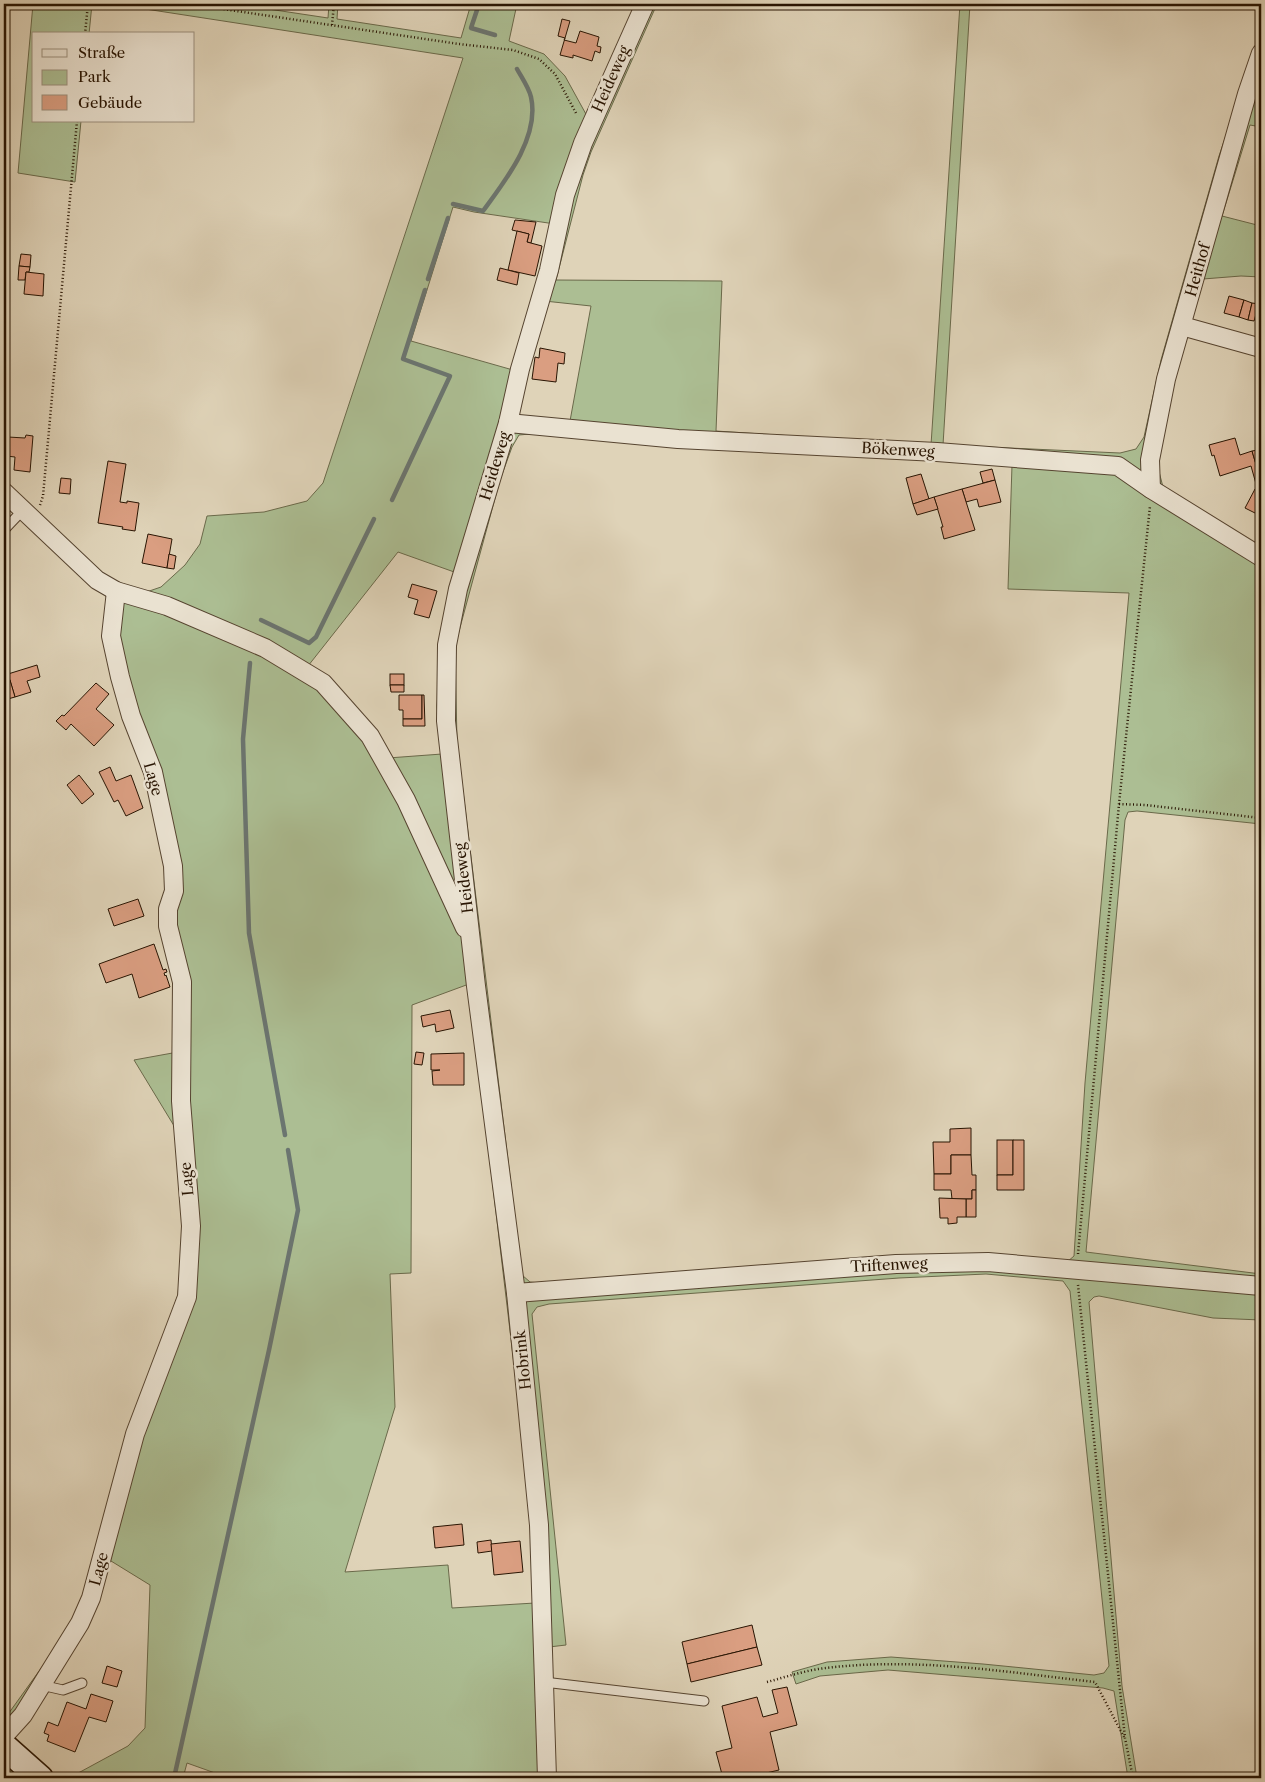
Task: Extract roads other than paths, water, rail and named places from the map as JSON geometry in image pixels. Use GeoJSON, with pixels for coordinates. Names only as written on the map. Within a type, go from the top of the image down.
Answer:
{"type":"FeatureCollection","features":[{"type":"Feature","properties":{"kind":"main road"},"geometry":{"type":"LineString","coordinates":[[4,1746],[40,1778]]}},
{"type":"Feature","properties":{"kind":"street","name":"Heideweg"},"geometry":{"type":"LineString","coordinates":[[472,945],[446,721],[446,644],[458,589],[508,423],[520,369],[549,270],[565,195],[588,132],[645,4]]}},
{"type":"Feature","properties":{"kind":"street","name":"Heithof"},"geometry":{"type":"LineString","coordinates":[[1151,490],[1150,460],[1166,379],[1247,94],[1261,53]]}},
{"type":"Feature","properties":{"kind":"street"},"geometry":{"type":"LineString","coordinates":[[1182,326],[1261,348]]}},
{"type":"Feature","properties":{"kind":"street","name":"Bökenweg"},"geometry":{"type":"LineString","coordinates":[[508,423],[678,439],[937,452],[1118,466],[1151,490],[1261,557]]}},
{"type":"Feature","properties":{"kind":"street"},"geometry":{"type":"LineString","coordinates":[[4,492],[97,580],[116,591],[167,606],[265,648],[323,683],[370,736],[406,800],[472,945]]}},
{"type":"Feature","properties":{"kind":"street","name":"Lage"},"geometry":{"type":"LineString","coordinates":[[4,1736],[23,1714],[80,1624],[91,1598],[135,1434],[187,1297],[191,1226],[181,1101],[182,982],[168,926],[168,909],[174,891],[173,866],[153,772],[131,716],[111,636],[116,591]]}},
{"type":"Feature","properties":{"kind":"street","name":"Hobrink"},"geometry":{"type":"LineString","coordinates":[[472,945],[516,1293],[539,1525],[547,1778]]}},
{"type":"Feature","properties":{"kind":"street","name":"Triftenweg"},"geometry":{"type":"LineString","coordinates":[[516,1293],[896,1264],[988,1262],[1261,1286]]}},
{"type":"Feature","properties":{"kind":"lane"},"geometry":{"type":"LineString","coordinates":[[4,530],[29,515]]}},
{"type":"Feature","properties":{"kind":"lane"},"geometry":{"type":"LineString","coordinates":[[544,1682],[704,1701]]}},
{"type":"Feature","properties":{"kind":"lane"},"geometry":{"type":"LineString","coordinates":[[41,1685],[63,1690],[82,1683]]}},
{"type":"Feature","properties":{"kind":"waterway"},"geometry":{"type":"LineString","coordinates":[[479,4],[471,28],[495,35]]}},
{"type":"Feature","properties":{"kind":"waterway"},"geometry":{"type":"LineString","coordinates":[[453,204],[483,211],[519,158],[526,143],[532,112],[530,94],[517,69]]}},
{"type":"Feature","properties":{"kind":"waterway"},"geometry":{"type":"LineString","coordinates":[[428,279],[448,218]]}},
{"type":"Feature","properties":{"kind":"waterway"},"geometry":{"type":"LineString","coordinates":[[392,500],[450,376],[403,359],[425,290]]}},
{"type":"Feature","properties":{"kind":"waterway"},"geometry":{"type":"LineString","coordinates":[[261,620],[309,643],[316,637],[374,519]]}},
{"type":"Feature","properties":{"kind":"waterway"},"geometry":{"type":"LineString","coordinates":[[250,663],[243,739],[249,933],[285,1135]]}},
{"type":"Feature","properties":{"kind":"waterway"},"geometry":{"type":"LineString","coordinates":[[174,1778],[269,1350],[298,1210],[288,1150]]}}]}
